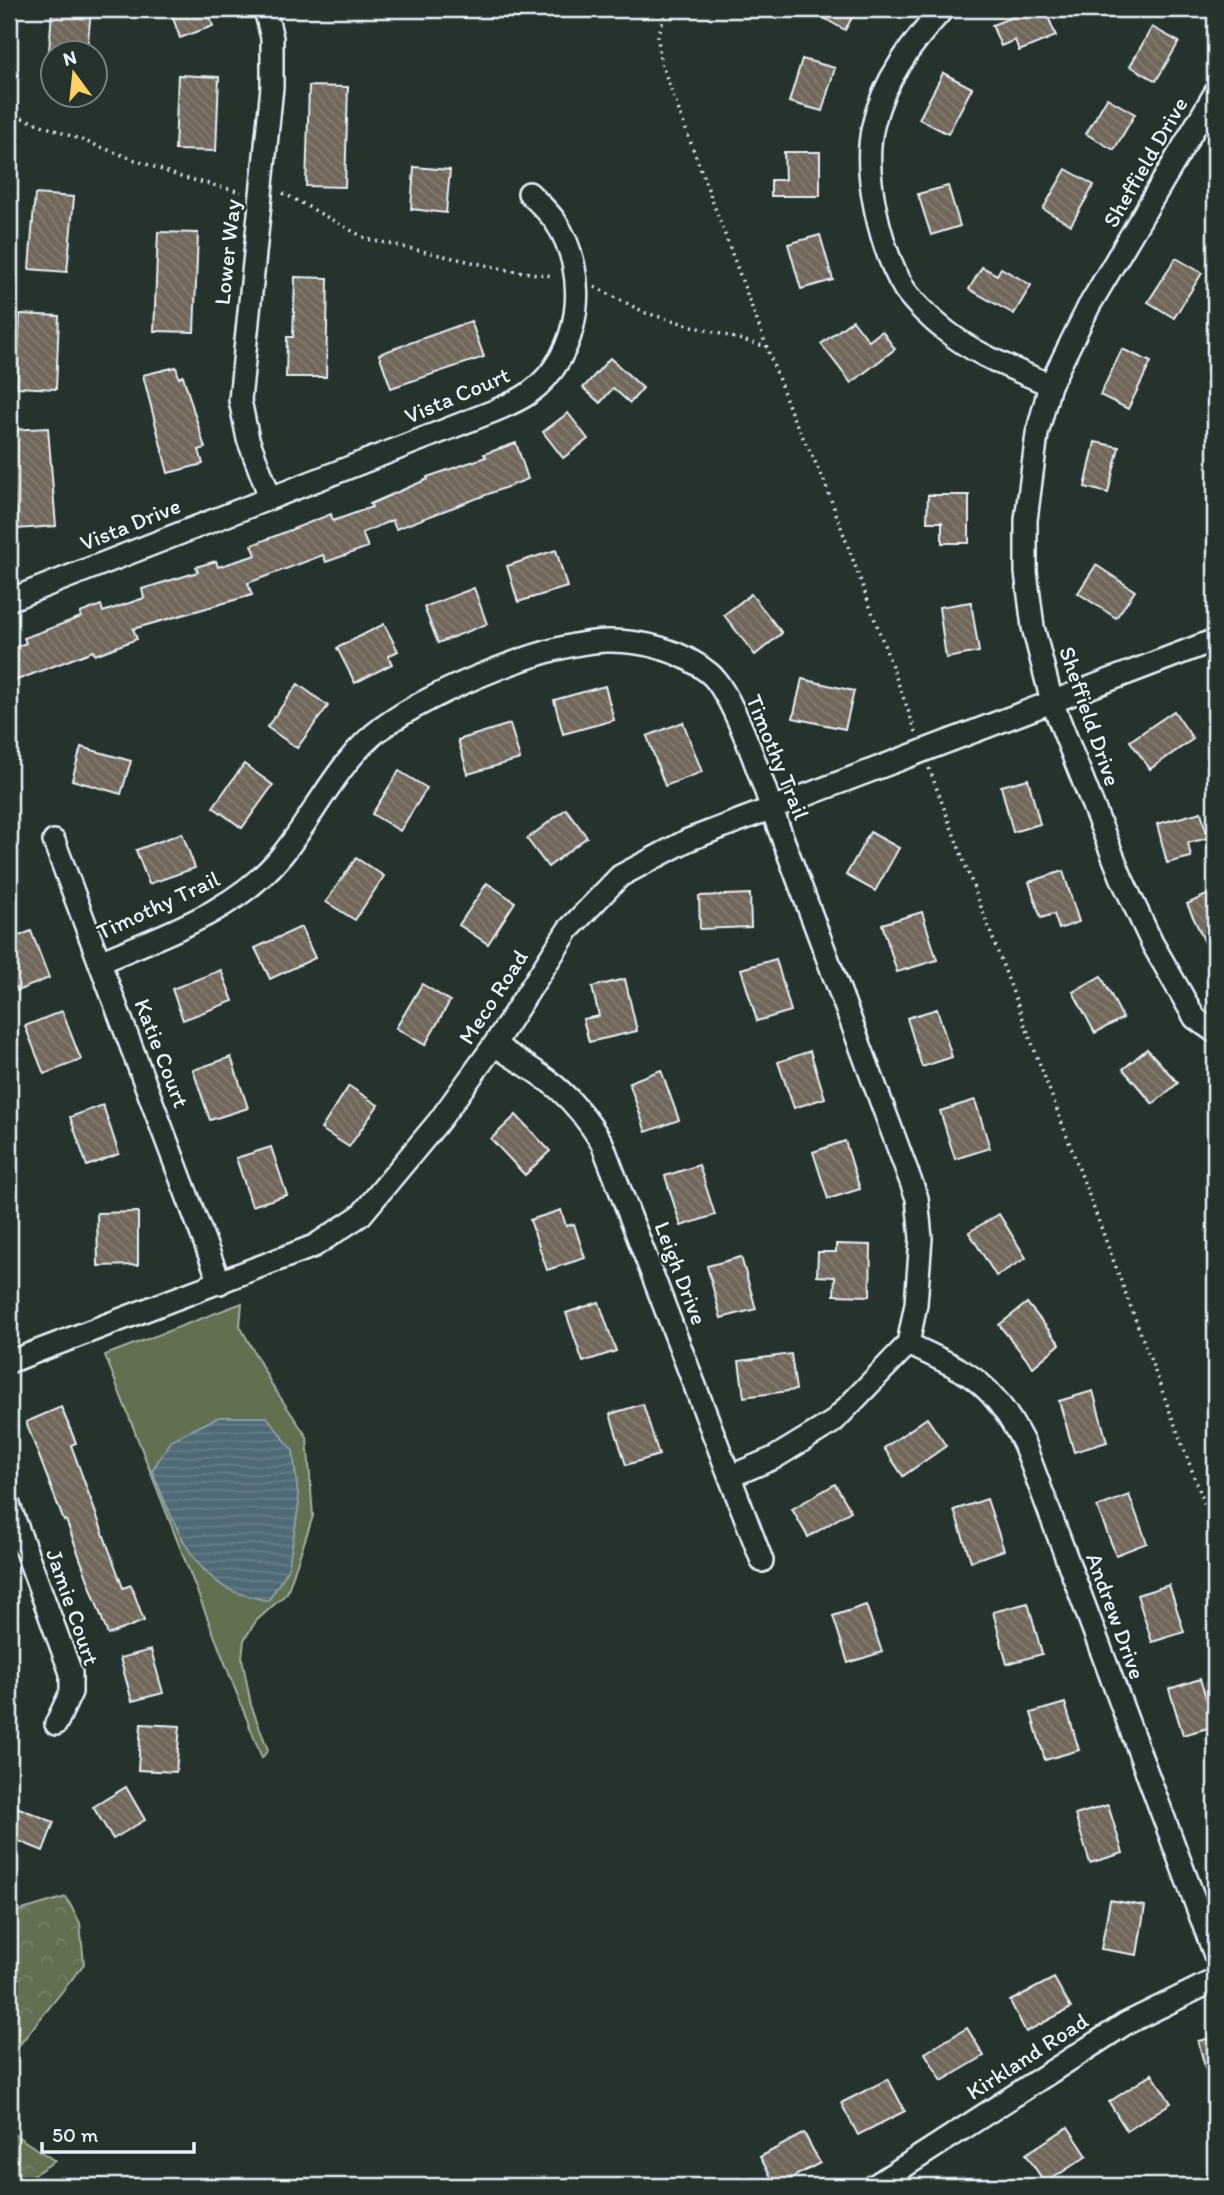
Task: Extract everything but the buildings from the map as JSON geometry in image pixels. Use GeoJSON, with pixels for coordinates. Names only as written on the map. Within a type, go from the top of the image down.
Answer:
{"type":"FeatureCollection","features":[{"type":"Feature","properties":{"kind":"street","name":"Lower Way"},"geometry":{"type":"LineString","coordinates":[[265,9],[272,38],[272,87],[240,400],[248,439],[270,497]]}},
{"type":"Feature","properties":{"kind":"street"},"geometry":{"type":"LineString","coordinates":[[943,9],[905,55],[878,107],[872,126],[870,152],[874,199],[884,241],[905,290],[946,331],[975,350],[1050,385]]}},
{"type":"Feature","properties":{"kind":"street","name":"Sheffield Drive"},"geometry":{"type":"LineString","coordinates":[[1215,93],[1089,306],[1050,385],[1037,434],[1026,520],[1026,572],[1034,627],[1052,702],[1122,879],[1152,943],[1195,1018],[1215,1032]]}},
{"type":"Feature","properties":{"kind":"street","name":"Vista Court"},"geometry":{"type":"LineString","coordinates":[[270,497],[494,411],[528,394],[552,371],[566,347],[576,310],[577,281],[569,249],[555,220],[530,193]]}},
{"type":"Feature","properties":{"kind":"street","name":"Vista Drive"},"geometry":{"type":"LineString","coordinates":[[9,600],[270,497]]}},
{"type":"Feature","properties":{"kind":"street","name":"Meco Road"},"geometry":{"type":"LineString","coordinates":[[9,1362],[314,1246],[361,1215],[409,1160],[494,1045],[568,930],[620,876],[688,840],[1215,640]]}},
{"type":"Feature","properties":{"kind":"street","name":"Timothy Trail"},"geometry":{"type":"LineString","coordinates":[[100,962],[188,923],[254,886],[282,855],[329,788],[381,728],[433,698],[553,650],[605,641],[650,645],[688,657],[713,676],[729,703],[772,808],[917,1198],[921,1238],[908,1345]]}},
{"type":"Feature","properties":{"kind":"street","name":"Katie Court"},"geometry":{"type":"LineString","coordinates":[[54,841],[220,1283]]}},
{"type":"Feature","properties":{"kind":"street","name":"Leigh Drive"},"geometry":{"type":"LineString","coordinates":[[494,1045],[557,1085],[582,1110],[602,1143],[762,1561]]}},
{"type":"Feature","properties":{"kind":"street"},"geometry":{"type":"LineString","coordinates":[[731,1476],[774,1458],[833,1422],[908,1345]]}},
{"type":"Feature","properties":{"kind":"street","name":"Andrew Drive"},"geometry":{"type":"LineString","coordinates":[[908,1345],[971,1373],[1010,1416],[1215,1955]]}},
{"type":"Feature","properties":{"kind":"street","name":"Jamie Court"},"geometry":{"type":"LineString","coordinates":[[9,1505],[71,1673],[71,1692],[57,1724]]}},
{"type":"Feature","properties":{"kind":"street","name":"Kirkland Road"},"geometry":{"type":"LineString","coordinates":[[874,2186],[1125,2024],[1215,1980]]}},
{"type":"Feature","properties":{"kind":"path"},"geometry":{"type":"LineString","coordinates":[[9,113],[181,177],[240,192],[274,188],[367,239],[577,281],[603,289],[646,313],[767,346]]}},
{"type":"Feature","properties":{"kind":"green space"},"geometry":{"type":"Polygon","coordinates":[[[242,1303],[240,1326],[272,1385],[307,1437],[313,1516],[287,1593],[256,1621],[244,1640],[242,1658],[251,1705],[268,1750],[262,1758],[105,1355],[242,1303]]]}},
{"type":"Feature","properties":{"kind":"green space"},"geometry":{"type":"Polygon","coordinates":[[[66,1897],[80,1923],[84,1964],[9,2058],[9,1914],[66,1897]]]}},
{"type":"Feature","properties":{"kind":"green space"},"geometry":{"type":"Polygon","coordinates":[[[9,2131],[55,2161],[25,2180],[9,2180],[9,2131]]]}},
{"type":"Feature","properties":{"kind":"water"},"geometry":{"type":"Polygon","coordinates":[[[219,1417],[267,1417],[293,1451],[299,1504],[288,1570],[268,1601],[226,1588],[200,1565],[181,1536],[152,1471],[171,1440],[219,1417]]]}}]}
